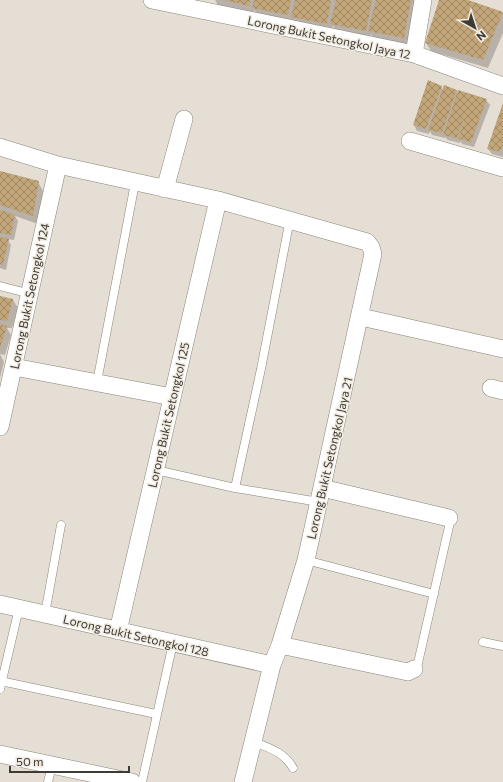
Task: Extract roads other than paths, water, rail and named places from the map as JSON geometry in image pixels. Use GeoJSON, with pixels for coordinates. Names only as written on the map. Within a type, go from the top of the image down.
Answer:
{"type":"FeatureCollection","features":[{"type":"Feature","properties":{"kind":"street","name":"Lorong Bukit Setongkol Jaya 12"},"geometry":{"type":"LineString","coordinates":[[152,0],[184,3],[414,54],[503,86]]}},
{"type":"Feature","properties":{"kind":"street"},"geometry":{"type":"LineString","coordinates":[[414,54],[423,0]]}},
{"type":"Feature","properties":{"kind":"street"},"geometry":{"type":"LineString","coordinates":[[165,189],[184,119]]}},
{"type":"Feature","properties":{"kind":"street"},"geometry":{"type":"LineString","coordinates":[[410,141],[503,168]]}},
{"type":"Feature","properties":{"kind":"street"},"geometry":{"type":"LineString","coordinates":[[0,147],[58,165],[218,200],[290,219]]}},
{"type":"Feature","properties":{"kind":"street","name":"Lorong Bukit Setongkol 124"},"geometry":{"type":"LineString","coordinates":[[0,427],[31,294],[58,165]]}},
{"type":"Feature","properties":{"kind":"street","name":"Lorong Bukit Setongkol 125"},"geometry":{"type":"LineString","coordinates":[[118,630],[218,200]]}},
{"type":"Feature","properties":{"kind":"street","name":"Lorong Bukit Setongkol Jaya 21"},"geometry":{"type":"LineString","coordinates":[[243,782],[272,665],[280,646],[306,560],[361,317],[373,254],[371,247],[367,242],[290,219]]}},
{"type":"Feature","properties":{"kind":"street"},"geometry":{"type":"LineString","coordinates":[[361,317],[503,349]]}},
{"type":"Feature","properties":{"kind":"street"},"geometry":{"type":"LineString","coordinates":[[14,367],[172,397]]}},
{"type":"Feature","properties":{"kind":"street"},"geometry":{"type":"LineString","coordinates":[[321,495],[449,518]]}},
{"type":"Feature","properties":{"kind":"street","name":"Lorong Bukit Setongkol 128"},"geometry":{"type":"LineString","coordinates":[[0,604],[272,665]]}},
{"type":"Feature","properties":{"kind":"street"},"geometry":{"type":"LineString","coordinates":[[280,646],[408,672],[414,669]]}},
{"type":"Feature","properties":{"kind":"street"},"geometry":{"type":"LineString","coordinates":[[0,754],[132,782]]}},
{"type":"Feature","properties":{"kind":"lane"},"geometry":{"type":"LineString","coordinates":[[97,382],[135,183]]}},
{"type":"Feature","properties":{"kind":"lane"},"geometry":{"type":"LineString","coordinates":[[235,488],[261,369],[290,219]]}},
{"type":"Feature","properties":{"kind":"lane"},"geometry":{"type":"LineString","coordinates":[[0,286],[31,294]]}},
{"type":"Feature","properties":{"kind":"lane"},"geometry":{"type":"LineString","coordinates":[[156,470],[235,488],[321,495]]}},
{"type":"Feature","properties":{"kind":"lane"},"geometry":{"type":"LineString","coordinates":[[414,669],[418,663],[434,594],[450,522],[449,518]]}},
{"type":"Feature","properties":{"kind":"lane"},"geometry":{"type":"LineString","coordinates":[[45,614],[61,525]]}},
{"type":"Feature","properties":{"kind":"lane"},"geometry":{"type":"LineString","coordinates":[[306,560],[434,594]]}},
{"type":"Feature","properties":{"kind":"lane"},"geometry":{"type":"LineString","coordinates":[[0,690],[19,608]]}},
{"type":"Feature","properties":{"kind":"lane"},"geometry":{"type":"LineString","coordinates":[[483,642],[503,646]]}},
{"type":"Feature","properties":{"kind":"lane"},"geometry":{"type":"LineString","coordinates":[[142,782],[173,643]]}},
{"type":"Feature","properties":{"kind":"lane"},"geometry":{"type":"LineString","coordinates":[[1,681],[156,714]]}},
{"type":"Feature","properties":{"kind":"lane"},"geometry":{"type":"LineString","coordinates":[[252,741],[281,753],[293,768]]}},
{"type":"Feature","properties":{"kind":"lane"},"geometry":{"type":"LineString","coordinates":[[48,782],[52,765]]}}]}
